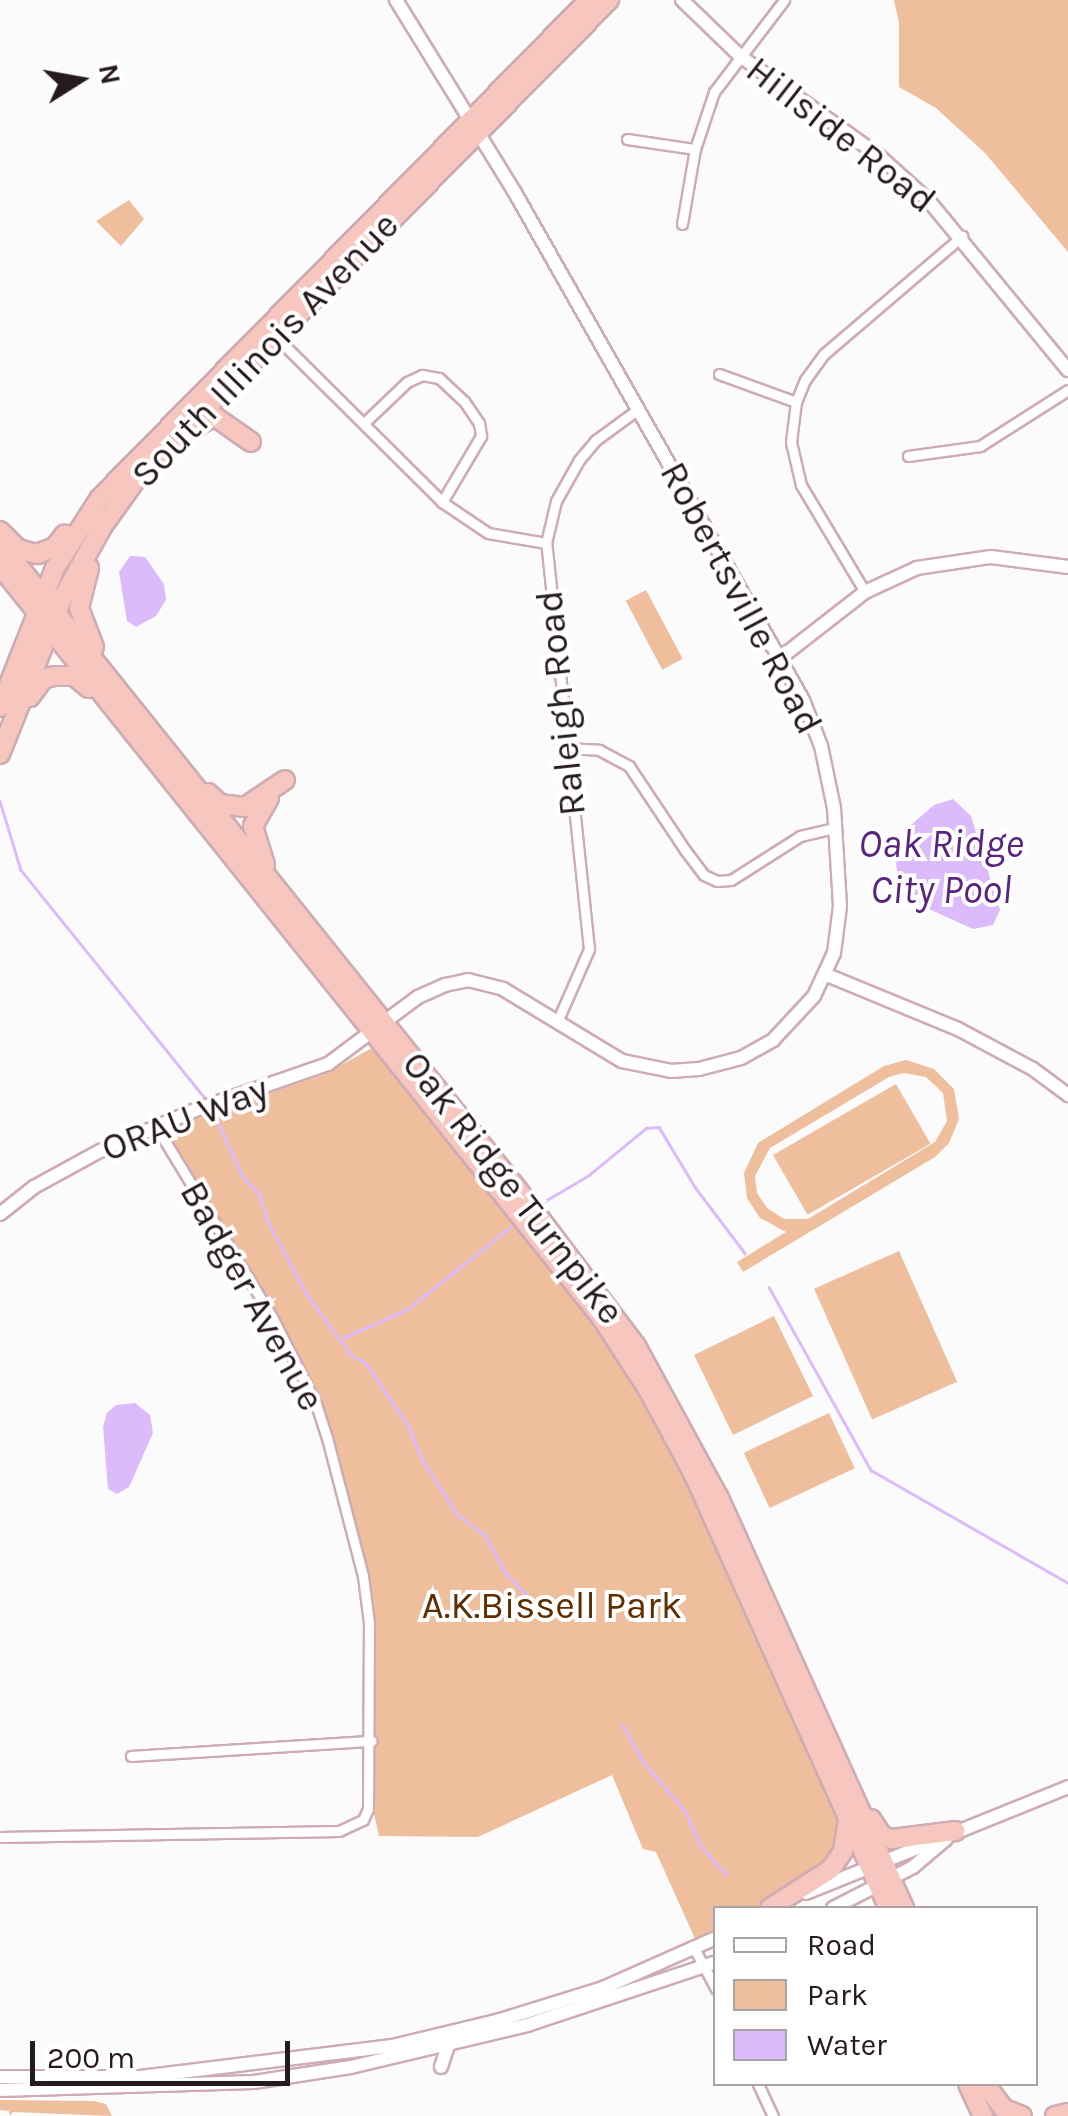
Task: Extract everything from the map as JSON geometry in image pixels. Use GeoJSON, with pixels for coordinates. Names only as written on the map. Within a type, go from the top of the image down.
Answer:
{"type":"FeatureCollection","features":[{"type":"Feature","properties":{"kind":"highway"},"geometry":{"type":"LineString","coordinates":[[473,128],[589,0]]}},
{"type":"Feature","properties":{"kind":"highway"},"geometry":{"type":"LineString","coordinates":[[0,708],[35,612],[64,552],[270,331],[473,128],[609,0]]}},
{"type":"Feature","properties":{"kind":"highway","name":"South Illinois Avenue"},"geometry":{"type":"LineString","coordinates":[[1,752],[52,620],[109,501],[137,478],[225,387],[270,331]]}},
{"type":"Feature","properties":{"kind":"highway"},"geometry":{"type":"LineString","coordinates":[[137,478],[205,418],[224,420],[251,442],[223,407],[225,387]]}},
{"type":"Feature","properties":{"kind":"highway"},"geometry":{"type":"LineString","coordinates":[[0,531],[18,548],[38,554],[49,552],[109,501]]}},
{"type":"Feature","properties":{"kind":"highway"},"geometry":{"type":"LineString","coordinates":[[109,501],[111,527],[85,576],[79,608],[85,634],[153,736],[220,804],[252,805],[285,780],[257,813],[255,842],[319,944]]}},
{"type":"Feature","properties":{"kind":"highway","name":"Oak Ridge Turnpike"},"geometry":{"type":"LineString","coordinates":[[0,544],[35,612]]}},
{"type":"Feature","properties":{"kind":"highway","name":"Oak Ridge Turnpike"},"geometry":{"type":"LineString","coordinates":[[0,566],[35,612],[52,620],[153,736],[319,944],[584,1295],[649,1392],[709,1508],[847,1815],[876,1862]]}},
{"type":"Feature","properties":{"kind":"highway"},"geometry":{"type":"LineString","coordinates":[[0,582],[22,609],[35,612]]}},
{"type":"Feature","properties":{"kind":"highway","name":"Oak Ridge Turnpike"},"geometry":{"type":"LineString","coordinates":[[52,620],[134,733],[570,1256],[644,1359],[706,1470],[810,1700],[876,1862],[903,1906]]}},
{"type":"Feature","properties":{"kind":"highway"},"geometry":{"type":"LineString","coordinates":[[1,752],[18,729],[33,690],[54,676],[83,681],[134,733]]}},
{"type":"Feature","properties":{"kind":"highway"},"geometry":{"type":"LineString","coordinates":[[810,1700],[829,1726],[882,1836],[908,1840],[955,1831]]}},
{"type":"Feature","properties":{"kind":"highway"},"geometry":{"type":"LineString","coordinates":[[774,1906],[831,1869],[849,1831],[847,1815]]}},
{"type":"Feature","properties":{"kind":"highway","name":"Oak Ridge Turnpike"},"geometry":{"type":"LineString","coordinates":[[886,1883],[889,1906]]}},
{"type":"Feature","properties":{"kind":"highway"},"geometry":{"type":"LineString","coordinates":[[969,2086],[983,2116]]}},
{"type":"Feature","properties":{"kind":"highway"},"geometry":{"type":"LineString","coordinates":[[985,2086],[998,2116]]}},
{"type":"Feature","properties":{"kind":"highway"},"geometry":{"type":"LineString","coordinates":[[986,2086],[1004,2109],[1022,2116]]}},
{"type":"Feature","properties":{"kind":"highway"},"geometry":{"type":"LineString","coordinates":[[1055,2116],[1068,2113]]}},
{"type":"Feature","properties":{"kind":"street","name":"Robertsville Road"},"geometry":{"type":"LineString","coordinates":[[379,1028],[427,992],[468,980],[503,989],[622,1061],[671,1071],[699,1070],[740,1058],[773,1040],[800,1015],[826,975],[839,929],[836,828],[820,746],[780,658],[514,191],[396,0]]}},
{"type":"Feature","properties":{"kind":"street","name":"Hillside Road"},"geometry":{"type":"LineString","coordinates":[[682,0],[740,56],[878,155],[962,236],[1068,370]]}},
{"type":"Feature","properties":{"kind":"street"},"geometry":{"type":"LineString","coordinates":[[682,224],[695,150],[714,92],[784,0]]}},
{"type":"Feature","properties":{"kind":"street"},"geometry":{"type":"LineString","coordinates":[[627,140],[695,150]]}},
{"type":"Feature","properties":{"kind":"street"},"geometry":{"type":"LineString","coordinates":[[865,592],[801,485],[791,442],[796,402],[805,380],[824,354],[962,236]]}},
{"type":"Feature","properties":{"kind":"street"},"geometry":{"type":"LineString","coordinates":[[270,331],[442,502],[488,533],[546,543]]}},
{"type":"Feature","properties":{"kind":"street"},"geometry":{"type":"LineString","coordinates":[[719,374],[796,402]]}},
{"type":"Feature","properties":{"kind":"street"},"geometry":{"type":"LineString","coordinates":[[364,424],[407,382],[422,375],[440,378],[464,401],[479,422],[481,436],[442,502]]}},
{"type":"Feature","properties":{"kind":"street"},"geometry":{"type":"LineString","coordinates":[[908,456],[980,446],[1068,390]]}},
{"type":"Feature","properties":{"kind":"street","name":"Raleigh Road"},"geometry":{"type":"LineString","coordinates":[[557,1022],[589,949],[564,748],[546,543],[556,502],[579,460],[596,440],[637,410]]}},
{"type":"Feature","properties":{"kind":"street"},"geometry":{"type":"LineString","coordinates":[[780,658],[865,592],[917,568],[960,558],[997,557],[1068,567]]}},
{"type":"Feature","properties":{"kind":"street"},"geometry":{"type":"LineString","coordinates":[[564,748],[599,750],[629,766],[704,875],[717,880],[731,880],[800,836],[836,828]]}},
{"type":"Feature","properties":{"kind":"street"},"geometry":{"type":"LineString","coordinates":[[826,975],[958,1029],[1033,1069],[1068,1095]]}},
{"type":"Feature","properties":{"kind":"street","name":"ORAU Way"},"geometry":{"type":"LineString","coordinates":[[0,1214],[68,1167],[156,1126],[328,1064],[379,1028]]}},
{"type":"Feature","properties":{"kind":"street","name":"Badger Avenue"},"geometry":{"type":"LineString","coordinates":[[0,1837],[339,1830],[363,1820],[368,1809],[372,1741],[369,1622],[363,1576],[316,1404],[272,1316],[156,1126]]}},
{"type":"Feature","properties":{"kind":"street"},"geometry":{"type":"LineString","coordinates":[[132,1756],[372,1741]]}},
{"type":"Feature","properties":{"kind":"street"},"geometry":{"type":"LineString","coordinates":[[776,1906],[1068,1787]]}},
{"type":"Feature","properties":{"kind":"street"},"geometry":{"type":"LineString","coordinates":[[837,1906],[886,1883],[955,1831]]}},
{"type":"Feature","properties":{"kind":"street"},"geometry":{"type":"LineString","coordinates":[[0,2077],[140,2076],[353,2053],[563,2007],[713,1940]]}},
{"type":"Feature","properties":{"kind":"street"},"geometry":{"type":"LineString","coordinates":[[695,1950],[710,1964]]}},
{"type":"Feature","properties":{"kind":"street"},"geometry":{"type":"LineString","coordinates":[[0,2090],[254,2082],[429,2051],[441,2067],[448,2046],[710,1964]]}},
{"type":"Feature","properties":{"kind":"street"},"geometry":{"type":"LineString","coordinates":[[759,2086],[773,2116]]}},
{"type":"Feature","properties":{"kind":"green space"},"geometry":{"type":"Polygon","coordinates":[[[894,0],[1068,0],[1068,252],[985,153],[936,108],[899,87],[899,23],[894,0]]]}},
{"type":"Feature","properties":{"kind":"green space"},"geometry":{"type":"Polygon","coordinates":[[[129,200],[144,219],[121,246],[96,221],[129,200]]]}},
{"type":"Feature","properties":{"kind":"green space"},"geometry":{"type":"Polygon","coordinates":[[[646,590],[683,659],[662,670],[626,601],[646,590]]]}},
{"type":"Feature","properties":{"kind":"green space","name":"A.K.Bissell Park"},"geometry":{"type":"Polygon","coordinates":[[[372,1048],[383,1052],[599,1322],[684,1467],[844,1820],[833,1862],[758,1906],[713,1906],[713,1933],[697,1943],[656,1852],[643,1849],[612,1775],[478,1837],[379,1836],[373,1809],[373,1621],[323,1415],[276,1314],[173,1150],[172,1139],[179,1124],[325,1074],[372,1048]]]}},
{"type":"Feature","properties":{"kind":"green space"},"geometry":{"type":"Polygon","coordinates":[[[906,1060],[934,1069],[954,1089],[959,1119],[949,1143],[935,1157],[743,1272],[737,1262],[786,1232],[760,1218],[747,1198],[744,1173],[758,1143],[884,1066],[906,1060]],[[904,1073],[889,1077],[770,1148],[755,1176],[757,1193],[767,1208],[784,1219],[808,1219],[935,1142],[947,1121],[943,1093],[926,1077],[904,1073]]]}},
{"type":"Feature","properties":{"kind":"green space"},"geometry":{"type":"Polygon","coordinates":[[[896,1084],[931,1144],[808,1215],[773,1155],[896,1084]]]}},
{"type":"Feature","properties":{"kind":"green space"},"geometry":{"type":"Polygon","coordinates":[[[899,1251],[957,1382],[872,1419],[814,1289],[899,1251]]]}},
{"type":"Feature","properties":{"kind":"green space"},"geometry":{"type":"Polygon","coordinates":[[[774,1316],[813,1396],[733,1435],[694,1355],[774,1316]]]}},
{"type":"Feature","properties":{"kind":"green space"},"geometry":{"type":"Polygon","coordinates":[[[829,1413],[855,1468],[770,1508],[744,1453],[829,1413]]]}},
{"type":"Feature","properties":{"kind":"green space"},"geometry":{"type":"Polygon","coordinates":[[[0,2100],[94,2101],[106,2104],[112,2116],[13,2112],[10,2116],[9,2111],[0,2110],[0,2100]]]}},
{"type":"Feature","properties":{"kind":"water"},"geometry":{"type":"Polygon","coordinates":[[[130,556],[145,557],[164,584],[166,600],[156,616],[136,627],[127,621],[119,572],[130,556]]]}},
{"type":"Feature","properties":{"kind":"water","name":"Oak Ridge City Pool"},"geometry":{"type":"Polygon","coordinates":[[[953,799],[971,816],[1000,910],[993,925],[973,929],[900,896],[896,863],[911,825],[934,805],[953,799]]]}},
{"type":"Feature","properties":{"kind":"water"},"geometry":{"type":"Polygon","coordinates":[[[135,1403],[150,1415],[153,1433],[129,1487],[117,1494],[108,1489],[103,1427],[107,1413],[116,1405],[135,1403]]]}},
{"type":"Feature","properties":{"kind":"waterway"},"geometry":{"type":"LineString","coordinates":[[0,801],[21,870],[208,1102]]}},
{"type":"Feature","properties":{"kind":"waterway"},"geometry":{"type":"LineString","coordinates":[[212,1109],[243,1177],[259,1193],[268,1222],[306,1293],[351,1355],[365,1362],[408,1425],[423,1461],[457,1514],[485,1535],[505,1572],[533,1602]]}},
{"type":"Feature","properties":{"kind":"waterway"},"geometry":{"type":"LineString","coordinates":[[540,1204],[589,1175],[646,1128],[659,1127],[695,1187],[745,1253]]}},
{"type":"Feature","properties":{"kind":"waterway"},"geometry":{"type":"LineString","coordinates":[[343,1338],[408,1309],[514,1224]]}},
{"type":"Feature","properties":{"kind":"waterway"},"geometry":{"type":"LineString","coordinates":[[769,1287],[871,1470],[1068,1583]]}},
{"type":"Feature","properties":{"kind":"waterway"},"geometry":{"type":"LineString","coordinates":[[622,1724],[643,1761],[686,1812],[700,1845],[727,1875]]}}]}
